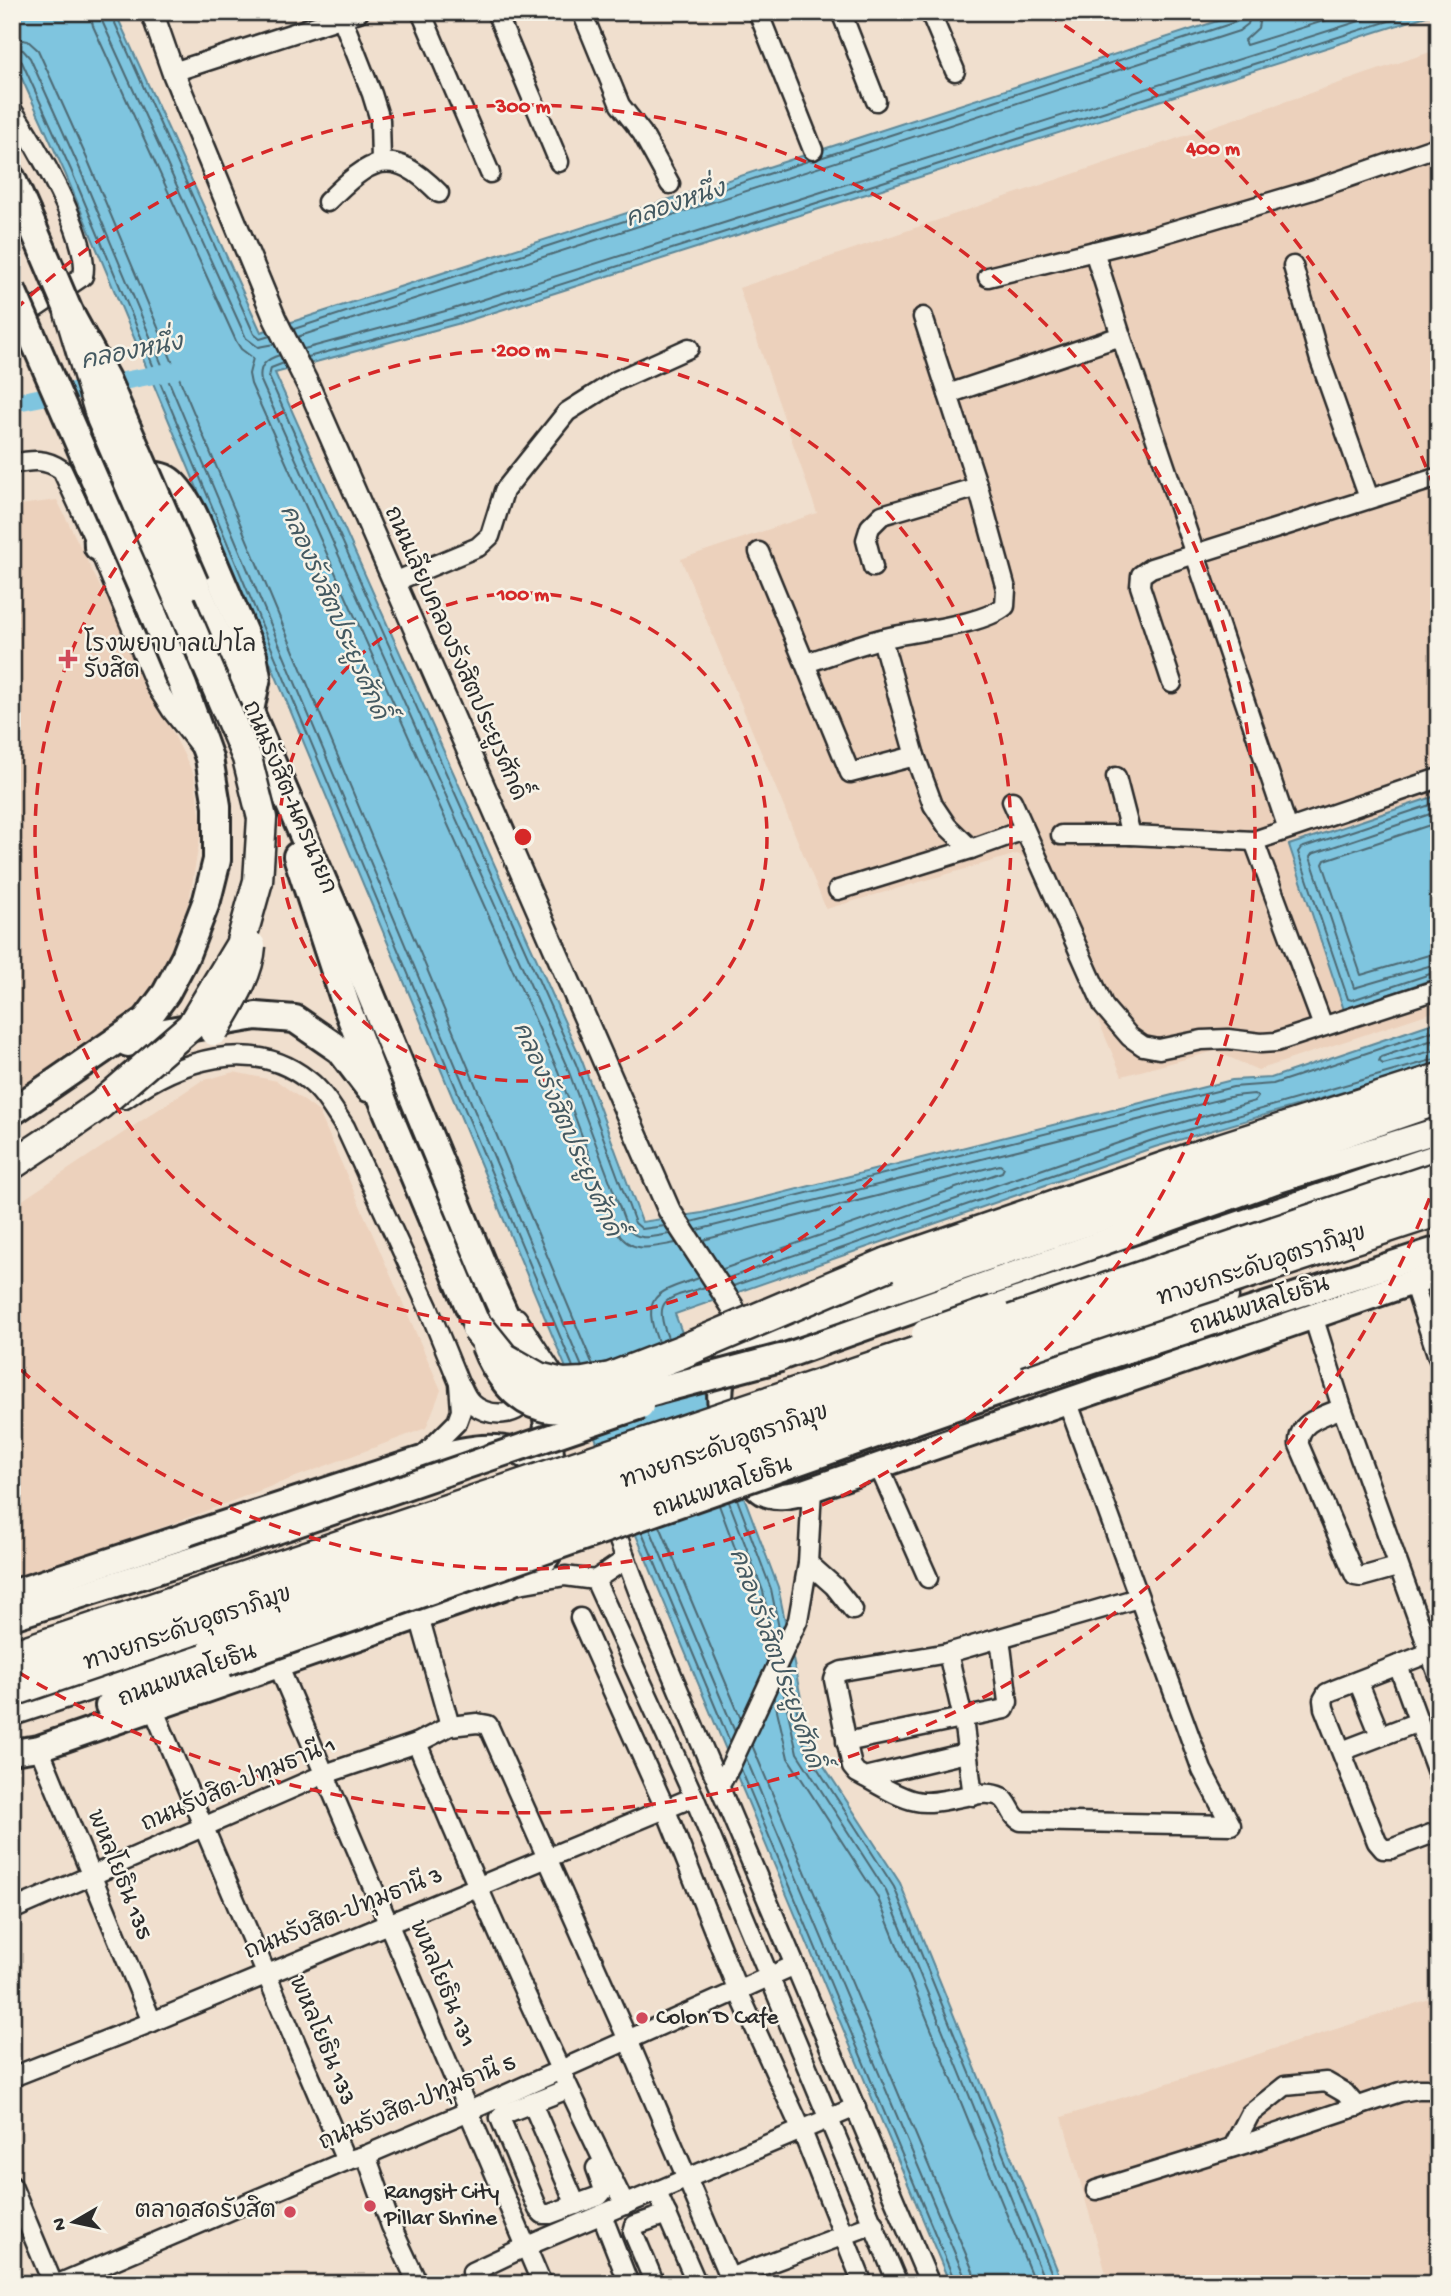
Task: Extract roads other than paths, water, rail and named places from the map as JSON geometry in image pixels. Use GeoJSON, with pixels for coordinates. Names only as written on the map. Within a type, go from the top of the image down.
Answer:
{"type":"FeatureCollection","features":[{"type":"Feature","properties":{"kind":"highway"},"geometry":{"type":"LineString","coordinates":[[12,1165],[100,1105],[191,1026],[240,945],[258,881],[262,818],[247,758],[114,451],[69,312]]}},
{"type":"Feature","properties":{"kind":"highway"},"geometry":{"type":"LineString","coordinates":[[214,1031],[238,990],[251,956],[256,890]]}},
{"type":"Feature","properties":{"kind":"highway"},"geometry":{"type":"LineString","coordinates":[[478,1328],[503,1359],[538,1379],[563,1385],[611,1380],[888,1264],[1192,1159],[1439,1080]]}},
{"type":"Feature","properties":{"kind":"highway"},"geometry":{"type":"LineString","coordinates":[[12,1646],[195,1572],[613,1446],[992,1296],[1439,1158]]}},
{"type":"Feature","properties":{"kind":"highway","name":"ทางยกระดับอุตราภิมุข"},"geometry":{"type":"LineString","coordinates":[[12,1657],[1439,1178]]}},
{"type":"Feature","properties":{"kind":"highway","name":"ทางยกระดับอุตราภิมุข"},"geometry":{"type":"LineString","coordinates":[[12,1690],[1120,1314],[1439,1209]]}},
{"type":"Feature","properties":{"kind":"highway","name":"ถนนพหลโยธิน"},"geometry":{"type":"LineString","coordinates":[[12,1711],[220,1654],[650,1491],[1010,1378],[1439,1223]]}},
{"type":"Feature","properties":{"kind":"main road","name":"ถนนรังสิต-นครนายก"},"geometry":{"type":"LineString","coordinates":[[12,179],[69,312],[106,379],[355,956],[484,1269],[527,1364],[547,1418],[553,1493]]}},
{"type":"Feature","properties":{"kind":"main road"},"geometry":{"type":"LineString","coordinates":[[12,290],[183,686],[209,758],[217,806],[217,860],[204,911],[185,957],[159,1002],[146,1020],[12,1112]]}},
{"type":"Feature","properties":{"kind":"main road"},"geometry":{"type":"LineString","coordinates":[[98,547],[97,521],[100,503],[120,483],[147,475],[161,476],[173,483],[194,517],[253,655],[257,677],[250,711]]}},
{"type":"Feature","properties":{"kind":"main road"},"geometry":{"type":"LineString","coordinates":[[262,740],[313,910],[409,1164],[488,1354],[509,1386],[523,1399],[539,1407],[558,1411],[603,1404],[780,1358],[992,1296],[1275,1181],[1439,1130]]}},
{"type":"Feature","properties":{"kind":"main road"},"geometry":{"type":"LineString","coordinates":[[99,1052],[159,1033],[256,1016],[295,1019],[340,1050],[387,1111]]}},
{"type":"Feature","properties":{"kind":"main road"},"geometry":{"type":"LineString","coordinates":[[1439,1102],[794,1323],[749,1342],[735,1353],[726,1367],[720,1397],[721,1411],[747,1477],[761,1491],[784,1496],[879,1467],[1439,1273]]}},
{"type":"Feature","properties":{"kind":"main road","name":"ถนนพหลโยธิน"},"geometry":{"type":"LineString","coordinates":[[1010,1378],[1439,1250]]}},
{"type":"Feature","properties":{"kind":"main road"},"geometry":{"type":"LineString","coordinates":[[12,1610],[195,1572],[780,1358]]}},
{"type":"Feature","properties":{"kind":"main road"},"geometry":{"type":"LineString","coordinates":[[12,1593],[419,1460],[480,1448],[528,1457],[539,1466],[553,1493],[555,1532],[552,1547],[532,1574],[503,1587],[39,1748],[12,1752]]}},
{"type":"Feature","properties":{"kind":"main road"},"geometry":{"type":"LineString","coordinates":[[12,1617],[79,1596]]}},
{"type":"Feature","properties":{"kind":"main road","name":"ถนนพหลโยธิน"},"geometry":{"type":"LineString","coordinates":[[12,1742],[220,1654]]}},
{"type":"Feature","properties":{"kind":"street","name":"ถนนเลียบคลองรังสิตประยูรศักดิ์"},"geometry":{"type":"LineString","coordinates":[[152,12],[173,72],[275,319],[309,387],[668,1210],[732,1306],[749,1342]]}},
{"type":"Feature","properties":{"kind":"street"},"geometry":{"type":"LineString","coordinates":[[421,12],[490,173]]}},
{"type":"Feature","properties":{"kind":"street"},"geometry":{"type":"LineString","coordinates":[[496,12],[559,162]]}},
{"type":"Feature","properties":{"kind":"street"},"geometry":{"type":"LineString","coordinates":[[582,12],[620,105],[642,133],[670,184]]}},
{"type":"Feature","properties":{"kind":"street"},"geometry":{"type":"LineString","coordinates":[[758,12],[813,150]]}},
{"type":"Feature","properties":{"kind":"street"},"geometry":{"type":"LineString","coordinates":[[841,12],[876,101]]}},
{"type":"Feature","properties":{"kind":"street"},"geometry":{"type":"LineString","coordinates":[[930,12],[955,71]]}},
{"type":"Feature","properties":{"kind":"street"},"geometry":{"type":"LineString","coordinates":[[173,72],[351,15],[380,120],[381,161]]}},
{"type":"Feature","properties":{"kind":"street"},"geometry":{"type":"LineString","coordinates":[[12,110],[64,200],[85,268],[83,276],[12,324]]}},
{"type":"Feature","properties":{"kind":"street"},"geometry":{"type":"LineString","coordinates":[[988,277],[1161,234],[1312,190],[1438,149]]}},
{"type":"Feature","properties":{"kind":"street"},"geometry":{"type":"LineString","coordinates":[[327,202],[357,172],[381,161],[406,167],[422,176],[439,193]]}},
{"type":"Feature","properties":{"kind":"street"},"geometry":{"type":"LineString","coordinates":[[1094,251],[1288,829]]}},
{"type":"Feature","properties":{"kind":"street"},"geometry":{"type":"LineString","coordinates":[[1293,266],[1320,360],[1369,498]]}},
{"type":"Feature","properties":{"kind":"street"},"geometry":{"type":"LineString","coordinates":[[806,663],[882,639],[996,614],[1005,606],[1006,589],[978,487],[923,317]]}},
{"type":"Feature","properties":{"kind":"street"},"geometry":{"type":"LineString","coordinates":[[948,394],[1121,336]]}},
{"type":"Feature","properties":{"kind":"street"},"geometry":{"type":"LineString","coordinates":[[394,582],[478,547],[490,536],[505,491],[567,412],[617,381],[690,348]]}},
{"type":"Feature","properties":{"kind":"street"},"geometry":{"type":"LineString","coordinates":[[12,464],[34,460],[51,462],[62,470],[98,547],[156,687],[209,758]]}},
{"type":"Feature","properties":{"kind":"street"},"geometry":{"type":"LineString","coordinates":[[1172,683],[1140,586],[1142,575],[1151,568],[1439,477]]}},
{"type":"Feature","properties":{"kind":"street"},"geometry":{"type":"LineString","coordinates":[[873,567],[866,540],[870,527],[882,515],[978,487]]}},
{"type":"Feature","properties":{"kind":"street"},"geometry":{"type":"LineString","coordinates":[[759,552],[850,772],[915,756]]}},
{"type":"Feature","properties":{"kind":"street"},"geometry":{"type":"LineString","coordinates":[[882,639],[915,756],[933,805],[947,826],[971,849]]}},
{"type":"Feature","properties":{"kind":"street"},"geometry":{"type":"LineString","coordinates":[[1116,777],[1131,835]]}},
{"type":"Feature","properties":{"kind":"street"},"geometry":{"type":"LineString","coordinates":[[1061,835],[1131,835],[1254,841],[1439,778]]}},
{"type":"Feature","properties":{"kind":"street"},"geometry":{"type":"LineString","coordinates":[[1012,801],[1104,1007],[1130,1037],[1143,1046],[1158,1049],[1202,1040],[1228,1039],[1276,1042],[1439,989]]}},
{"type":"Feature","properties":{"kind":"street"},"geometry":{"type":"LineString","coordinates":[[838,890],[1024,830]]}},
{"type":"Feature","properties":{"kind":"street"},"geometry":{"type":"LineString","coordinates":[[1254,841],[1323,1026]]}},
{"type":"Feature","properties":{"kind":"street"},"geometry":{"type":"LineString","coordinates":[[12,1181],[141,1088],[177,1069],[224,1055],[265,1058],[287,1065],[310,1081],[345,1127],[428,1307],[459,1383],[471,1403],[486,1412],[501,1414],[518,1410],[528,1398],[530,1384],[527,1364]]}},
{"type":"Feature","properties":{"kind":"street"},"geometry":{"type":"LineString","coordinates":[[484,1269],[555,1376],[653,1630],[930,2284]]}},
{"type":"Feature","properties":{"kind":"street"},"geometry":{"type":"LineString","coordinates":[[1413,1282],[1438,1357]]}},
{"type":"Feature","properties":{"kind":"street"},"geometry":{"type":"LineString","coordinates":[[1314,1316],[1342,1408],[1439,1678]]}},
{"type":"Feature","properties":{"kind":"street"},"geometry":{"type":"LineString","coordinates":[[419,1460],[457,1422],[461,1411],[459,1383]]}},
{"type":"Feature","properties":{"kind":"street"},"geometry":{"type":"LineString","coordinates":[[1068,1402],[1202,1770],[1231,1825],[1021,1821],[1014,1818],[1006,1801],[1001,1797],[973,1796],[947,1801],[916,1801],[865,1777],[852,1767],[834,1680],[836,1674],[948,1653],[1138,1598]]}},
{"type":"Feature","properties":{"kind":"street"},"geometry":{"type":"LineString","coordinates":[[1342,1408],[1306,1424],[1299,1434],[1299,1445],[1355,1576],[1361,1577],[1397,1567]]}},
{"type":"Feature","properties":{"kind":"street"},"geometry":{"type":"LineString","coordinates":[[879,1467],[928,1578]]}},
{"type":"Feature","properties":{"kind":"street"},"geometry":{"type":"LineString","coordinates":[[720,1785],[798,1620],[808,1563],[812,1489]]}},
{"type":"Feature","properties":{"kind":"street"},"geometry":{"type":"LineString","coordinates":[[503,1587],[565,1576],[595,1580],[626,1559]]}},
{"type":"Feature","properties":{"kind":"street"},"geometry":{"type":"LineString","coordinates":[[808,1563],[834,1586],[853,1610]]}},
{"type":"Feature","properties":{"kind":"street"},"geometry":{"type":"LineString","coordinates":[[595,1580],[694,1797],[898,2284]]}},
{"type":"Feature","properties":{"kind":"street"},"geometry":{"type":"LineString","coordinates":[[419,1616],[450,1726]]}},
{"type":"Feature","properties":{"kind":"street"},"geometry":{"type":"LineString","coordinates":[[580,1618],[666,1808],[738,1991],[802,2131],[863,2284]]}},
{"type":"Feature","properties":{"kind":"street"},"geometry":{"type":"LineString","coordinates":[[846,1742],[1005,1709],[1007,1706],[1000,1638]]}},
{"type":"Feature","properties":{"kind":"street"},"geometry":{"type":"LineString","coordinates":[[948,1653],[963,1719],[973,1796]]}},
{"type":"Feature","properties":{"kind":"street"},"geometry":{"type":"LineString","coordinates":[[1429,1653],[1327,1693],[1323,1700],[1382,1849],[1391,1849],[1439,1831]]}},
{"type":"Feature","properties":{"kind":"street","name":"พหลโยธิน 131"},"geometry":{"type":"LineString","coordinates":[[278,1665],[542,2284]]}},
{"type":"Feature","properties":{"kind":"street"},"geometry":{"type":"LineString","coordinates":[[1398,1665],[1439,1778]]}},
{"type":"Feature","properties":{"kind":"street"},"geometry":{"type":"LineString","coordinates":[[1358,1681],[1380,1735]]}},
{"type":"Feature","properties":{"kind":"street","name":"พหลโยธิน 133"},"geometry":{"type":"LineString","coordinates":[[153,1708],[346,2161]]}},
{"type":"Feature","properties":{"kind":"street"},"geometry":{"type":"LineString","coordinates":[[1342,1751],[1418,1722]]}},
{"type":"Feature","properties":{"kind":"street","name":"ถนนรังสิต-ปทุมธานี 1"},"geometry":{"type":"LineString","coordinates":[[12,1910],[325,1774],[417,1743],[450,1726],[477,1723],[488,1725],[548,1858]]}},
{"type":"Feature","properties":{"kind":"street"},"geometry":{"type":"LineString","coordinates":[[417,1743],[556,2073],[625,2205]]}},
{"type":"Feature","properties":{"kind":"street","name":"พหลโยธิน 135"},"geometry":{"type":"LineString","coordinates":[[39,1748],[152,2022]]}},
{"type":"Feature","properties":{"kind":"street"},"geometry":{"type":"LineString","coordinates":[[865,1777],[966,1753]]}},
{"type":"Feature","properties":{"kind":"street","name":"ถนนรังสิต-ปทุมธานี 3"},"geometry":{"type":"LineString","coordinates":[[12,2077],[152,2022],[694,1797]]}},
{"type":"Feature","properties":{"kind":"street"},"geometry":{"type":"LineString","coordinates":[[548,1858],[731,2281],[874,2224]]}},
{"type":"Feature","properties":{"kind":"street","name":"ถนนรังสิต-ปทุมธานี 5"},"geometry":{"type":"LineString","coordinates":[[56,2284],[469,2111],[795,1965]]}},
{"type":"Feature","properties":{"kind":"street"},"geometry":{"type":"LineString","coordinates":[[556,2073],[560,2092],[604,2190],[599,2196],[576,2205],[542,2214],[500,2118],[560,2092]]}},
{"type":"Feature","properties":{"kind":"street"},"geometry":{"type":"LineString","coordinates":[[1233,2147],[1250,2114],[1285,2086],[1325,2082],[1345,2093],[1357,2107]]}},
{"type":"Feature","properties":{"kind":"street"},"geometry":{"type":"LineString","coordinates":[[1096,2190],[1400,2092],[1439,2089]]}},
{"type":"Feature","properties":{"kind":"street"},"geometry":{"type":"LineString","coordinates":[[532,2104],[576,2205]]}},
{"type":"Feature","properties":{"kind":"street"},"geometry":{"type":"LineString","coordinates":[[472,2272],[527,2246],[856,2107]]}},
{"type":"Feature","properties":{"kind":"street"},"geometry":{"type":"LineString","coordinates":[[366,2155],[391,2226],[418,2284]]}},
{"type":"Feature","properties":{"kind":"street"},"geometry":{"type":"LineString","coordinates":[[12,2186],[56,2284]]}},
{"type":"Feature","properties":{"kind":"street"},"geometry":{"type":"LineString","coordinates":[[657,2192],[697,2284]]}},
{"type":"Feature","properties":{"kind":"street"},"geometry":{"type":"LineString","coordinates":[[655,2284],[633,2228],[667,2214]]}},
{"type":"Feature","properties":{"kind":"street"},"geometry":{"type":"LineString","coordinates":[[602,2215],[629,2284]]}},
{"type":"Feature","properties":{"kind":"water","name":"คลองรังสิตประยูรศักดิ์"},"geometry":{"type":"Polygon","coordinates":[[[12,12],[115,12],[261,332],[1245,12],[1439,12],[457,324],[275,373],[582,1061],[642,1222],[702,1213],[1232,1080],[1271,1078],[1439,1021],[1439,1064],[1155,1147],[675,1314],[778,1587],[811,1746],[900,1883],[1063,2284],[950,2284],[65,173],[12,57],[12,12]]]}},
{"type":"Feature","properties":{"kind":"water"},"geometry":{"type":"Polygon","coordinates":[[[1439,795],[1439,977],[1344,1010],[1289,845],[1439,795]]]}},
{"type":"Feature","properties":{"kind":"waterway","name":"คลองหนึ่ง"},"geometry":{"type":"LineString","coordinates":[[12,403],[174,371]]}},
{"type":"Feature","properties":{"kind":"place","name":"โรงพยาบาลเปาโล รังสิต"},"geometry":{"type":"Point","coordinates":[68,659]}},
{"type":"Feature","properties":{"kind":"place","name":"Colon D Cafe"},"geometry":{"type":"Point","coordinates":[642,2018]}},
{"type":"Feature","properties":{"kind":"place","name":"Rangsit City Pillar Shrine"},"geometry":{"type":"Point","coordinates":[370,2206]}},
{"type":"Feature","properties":{"kind":"place","name":"ตลาดสดรังสิต"},"geometry":{"type":"Point","coordinates":[290,2212]}}]}
